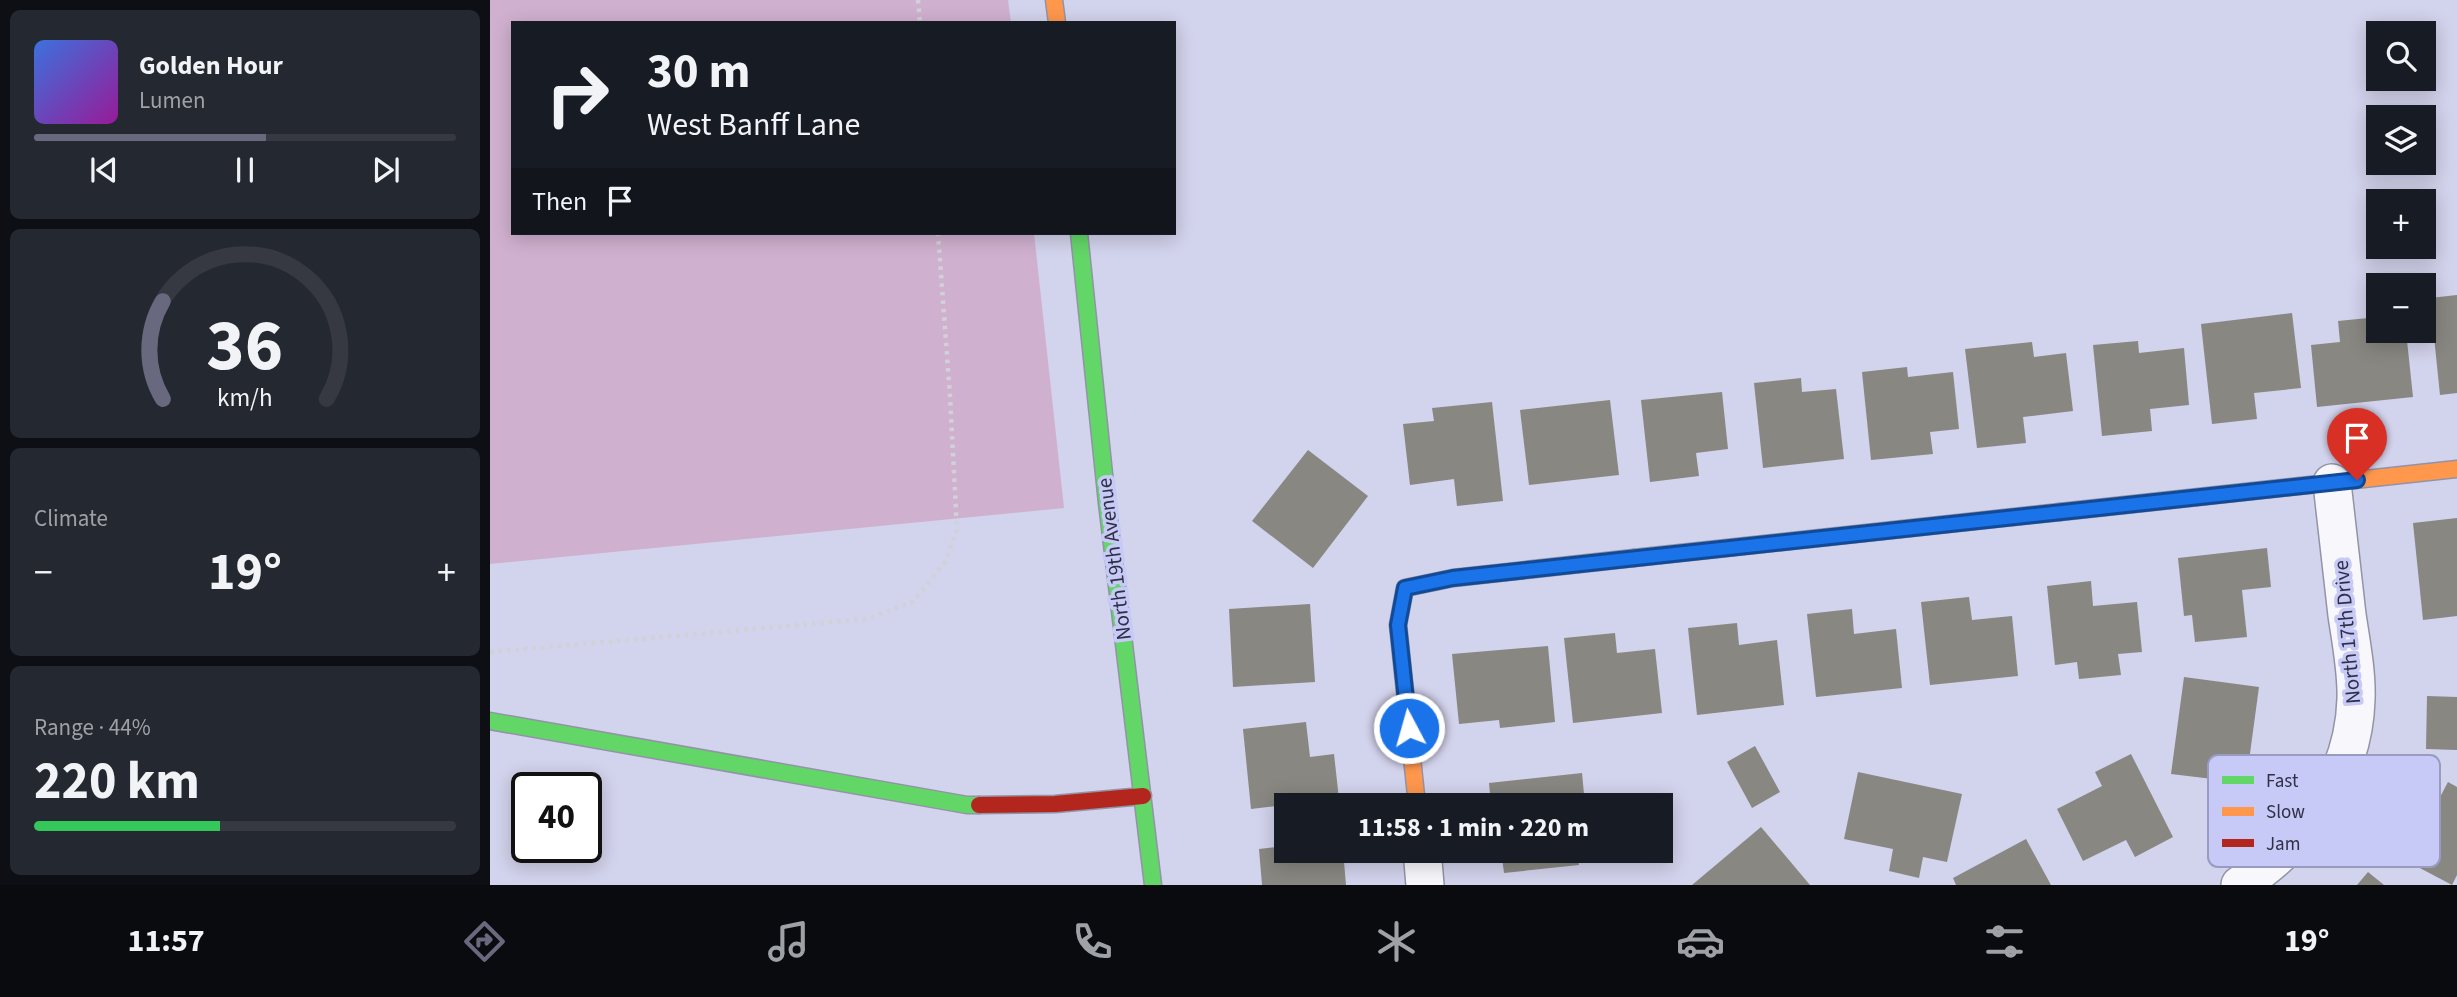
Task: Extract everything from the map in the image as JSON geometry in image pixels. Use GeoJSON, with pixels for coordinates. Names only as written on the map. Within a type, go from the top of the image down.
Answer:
{"type":"FeatureCollection","features":[{"type":"Feature","properties":{"kind":"street"},"geometry":{"type":"LineString","coordinates":[[1054,0],[1057,21]]}},
{"type":"Feature","properties":{"kind":"street","name":"North 19th Avenue"},"geometry":{"type":"LineString","coordinates":[[1079,235],[1107,503],[1153,885]]}},
{"type":"Feature","properties":{"kind":"street"},"geometry":{"type":"LineString","coordinates":[[1416,793],[1398,625],[1405,588],[1453,578],[2457,469]]}},
{"type":"Feature","properties":{"kind":"street","name":"North 17th Drive"},"geometry":{"type":"LineString","coordinates":[[2332,483],[2356,699],[2346,755]]}},
{"type":"Feature","properties":{"kind":"street"},"geometry":{"type":"LineString","coordinates":[[490,721],[967,805],[1055,804],[1143,796]]}},
{"type":"Feature","properties":{"kind":"street"},"geometry":{"type":"LineString","coordinates":[[1423,863],[1425,885]]}},
{"type":"Feature","properties":{"kind":"street","name":"North 17th Drive"},"geometry":{"type":"LineString","coordinates":[[2240,885],[2266,867]]}},
{"type":"Feature","properties":{"kind":"path"},"geometry":{"type":"LineString","coordinates":[[918,0],[920,21]]}},
{"type":"Feature","properties":{"kind":"path"},"geometry":{"type":"LineString","coordinates":[[490,652],[867,619],[913,602],[945,562],[957,530],[938,235]]}},
{"type":"Feature","properties":{"kind":"shaded area"},"geometry":{"type":"Polygon","coordinates":[[[490,0],[1008,0],[1011,21],[511,21],[511,235],[1034,235],[1064,508],[490,564],[490,0]]]}},
{"type":"Feature","properties":{"kind":"building"},"geometry":{"type":"Polygon","coordinates":[[[2457,295],[2457,393],[2440,395],[2435,343],[2436,297],[2457,295]]]}},
{"type":"Feature","properties":{"kind":"building"},"geometry":{"type":"Polygon","coordinates":[[[2292,313],[2301,388],[2254,393],[2257,419],[2212,424],[2201,324],[2292,313]]]}},
{"type":"Feature","properties":{"kind":"building"},"geometry":{"type":"Polygon","coordinates":[[[2366,318],[2366,343],[2407,343],[2413,397],[2317,407],[2311,345],[2340,342],[2338,321],[2366,318]]]}},
{"type":"Feature","properties":{"kind":"building"},"geometry":{"type":"Polygon","coordinates":[[[2138,341],[2139,353],[2184,348],[2189,405],[2150,409],[2152,431],[2102,436],[2093,345],[2138,341]]]}},
{"type":"Feature","properties":{"kind":"building"},"geometry":{"type":"Polygon","coordinates":[[[2032,342],[2034,357],[2066,353],[2073,411],[2023,417],[2026,443],[1977,448],[1965,349],[2032,342]]]}},
{"type":"Feature","properties":{"kind":"building"},"geometry":{"type":"Polygon","coordinates":[[[1907,367],[1908,377],[1953,372],[1959,429],[1930,432],[1933,454],[1871,460],[1862,372],[1907,367]]]}},
{"type":"Feature","properties":{"kind":"building"},"geometry":{"type":"Polygon","coordinates":[[[1801,378],[1802,392],[1836,389],[1844,459],[1763,468],[1754,383],[1801,378]]]}},
{"type":"Feature","properties":{"kind":"building"},"geometry":{"type":"Polygon","coordinates":[[[1722,392],[1728,449],[1696,453],[1699,476],[1650,482],[1641,400],[1722,392]]]}},
{"type":"Feature","properties":{"kind":"building"},"geometry":{"type":"Polygon","coordinates":[[[1610,400],[1619,475],[1529,485],[1520,410],[1610,400]]]}},
{"type":"Feature","properties":{"kind":"building"},"geometry":{"type":"Polygon","coordinates":[[[1492,402],[1503,501],[1457,506],[1454,479],[1410,485],[1403,424],[1434,421],[1432,408],[1492,402]]]}},
{"type":"Feature","properties":{"kind":"building"},"geometry":{"type":"Polygon","coordinates":[[[1308,450],[1368,496],[1313,568],[1252,521],[1308,450]]]}},
{"type":"Feature","properties":{"kind":"building"},"geometry":{"type":"Polygon","coordinates":[[[2457,518],[2457,616],[2423,620],[2413,523],[2457,518]]]}},
{"type":"Feature","properties":{"kind":"building"},"geometry":{"type":"Polygon","coordinates":[[[2267,548],[2271,587],[2242,590],[2247,637],[2195,642],[2192,615],[2184,616],[2178,558],[2267,548]]]}},
{"type":"Feature","properties":{"kind":"building"},"geometry":{"type":"Polygon","coordinates":[[[2091,581],[2093,606],[2137,602],[2142,652],[2118,654],[2121,675],[2079,679],[2077,662],[2055,665],[2047,586],[2091,581]]]}},
{"type":"Feature","properties":{"kind":"building"},"geometry":{"type":"Polygon","coordinates":[[[1969,597],[1972,620],[2012,616],[2018,676],[1930,685],[1921,602],[1969,597]]]}},
{"type":"Feature","properties":{"kind":"building"},"geometry":{"type":"Polygon","coordinates":[[[1310,604],[1315,682],[1233,687],[1229,609],[1310,604]]]}},
{"type":"Feature","properties":{"kind":"building"},"geometry":{"type":"Polygon","coordinates":[[[1852,609],[1854,634],[1896,629],[1902,688],[1816,697],[1807,614],[1852,609]]]}},
{"type":"Feature","properties":{"kind":"building"},"geometry":{"type":"Polygon","coordinates":[[[1737,623],[1739,645],[1777,640],[1784,705],[1697,715],[1688,628],[1737,623]]]}},
{"type":"Feature","properties":{"kind":"building"},"geometry":{"type":"Polygon","coordinates":[[[1615,633],[1617,653],[1655,649],[1662,713],[1573,723],[1564,638],[1615,633]]]}},
{"type":"Feature","properties":{"kind":"building"},"geometry":{"type":"Polygon","coordinates":[[[1548,646],[1555,722],[1500,728],[1499,720],[1459,724],[1452,654],[1548,646]]]}},
{"type":"Feature","properties":{"kind":"building"},"geometry":{"type":"Polygon","coordinates":[[[2184,677],[2259,687],[2250,755],[2208,755],[2208,778],[2171,774],[2184,677]]]}},
{"type":"Feature","properties":{"kind":"building"},"geometry":{"type":"Polygon","coordinates":[[[2427,696],[2457,697],[2457,750],[2426,749],[2427,696]]]}},
{"type":"Feature","properties":{"kind":"building"},"geometry":{"type":"Polygon","coordinates":[[[1306,722],[1310,757],[1334,754],[1338,793],[1274,793],[1274,806],[1251,809],[1243,729],[1306,722]]]}},
{"type":"Feature","properties":{"kind":"building"},"geometry":{"type":"Polygon","coordinates":[[[1755,746],[1780,792],[1752,808],[1727,762],[1755,746]]]}},
{"type":"Feature","properties":{"kind":"building"},"geometry":{"type":"Polygon","coordinates":[[[2131,754],[2173,837],[2135,857],[2126,840],[2083,861],[2057,809],[2102,786],[2095,772],[2131,754]]]}},
{"type":"Feature","properties":{"kind":"building"},"geometry":{"type":"Polygon","coordinates":[[[1858,772],[1962,794],[1947,862],[1923,857],[1919,878],[1889,871],[1893,849],[1844,839],[1858,772]]]}},
{"type":"Feature","properties":{"kind":"building"},"geometry":{"type":"Polygon","coordinates":[[[1582,773],[1584,793],[1490,793],[1489,783],[1582,773]]]}},
{"type":"Feature","properties":{"kind":"building"},"geometry":{"type":"Polygon","coordinates":[[[2448,782],[2457,787],[2457,875],[2452,885],[2418,867],[2440,867],[2440,797],[2448,782]]]}},
{"type":"Feature","properties":{"kind":"building"},"geometry":{"type":"Polygon","coordinates":[[[1761,827],[1810,885],[1692,885],[1761,827]]]}},
{"type":"Feature","properties":{"kind":"building"},"geometry":{"type":"Polygon","coordinates":[[[2026,839],[2051,885],[1956,885],[1953,878],[2026,839]]]}},
{"type":"Feature","properties":{"kind":"building"},"geometry":{"type":"Polygon","coordinates":[[[1274,847],[1274,863],[1344,863],[1346,885],[1262,885],[1259,849],[1274,847]]]}},
{"type":"Feature","properties":{"kind":"building"},"geometry":{"type":"Polygon","coordinates":[[[1503,863],[1579,865],[1504,873],[1503,863]]]}},
{"type":"Feature","properties":{"kind":"building"},"geometry":{"type":"Polygon","coordinates":[[[2368,872],[2384,885],[2357,885],[2368,872]]]}},
{"type":"Feature","properties":{"kind":"traffic: fast"},"geometry":{"type":"LineString","coordinates":[[1079,235],[1107,503],[1153,885]]}},
{"type":"Feature","properties":{"kind":"traffic: fast"},"geometry":{"type":"LineString","coordinates":[[1634,558],[2060,512]]}},
{"type":"Feature","properties":{"kind":"traffic: fast"},"geometry":{"type":"LineString","coordinates":[[490,721],[979,805]]}},
{"type":"Feature","properties":{"kind":"traffic: slow"},"geometry":{"type":"LineString","coordinates":[[1054,0],[1057,21]]}},
{"type":"Feature","properties":{"kind":"traffic: slow"},"geometry":{"type":"LineString","coordinates":[[2060,512],[2457,469]]}},
{"type":"Feature","properties":{"kind":"traffic: slow"},"geometry":{"type":"LineString","coordinates":[[1416,793],[1398,625],[1405,588],[1453,578],[1634,558]]}},
{"type":"Feature","properties":{"kind":"traffic: jam"},"geometry":{"type":"LineString","coordinates":[[979,805],[1055,804],[1143,796]]}},
{"type":"Feature","properties":{"kind":"route"},"geometry":{"type":"LineString","coordinates":[[1409,728],[1398,625],[1405,588],[1453,578],[2357,480]]}}]}
